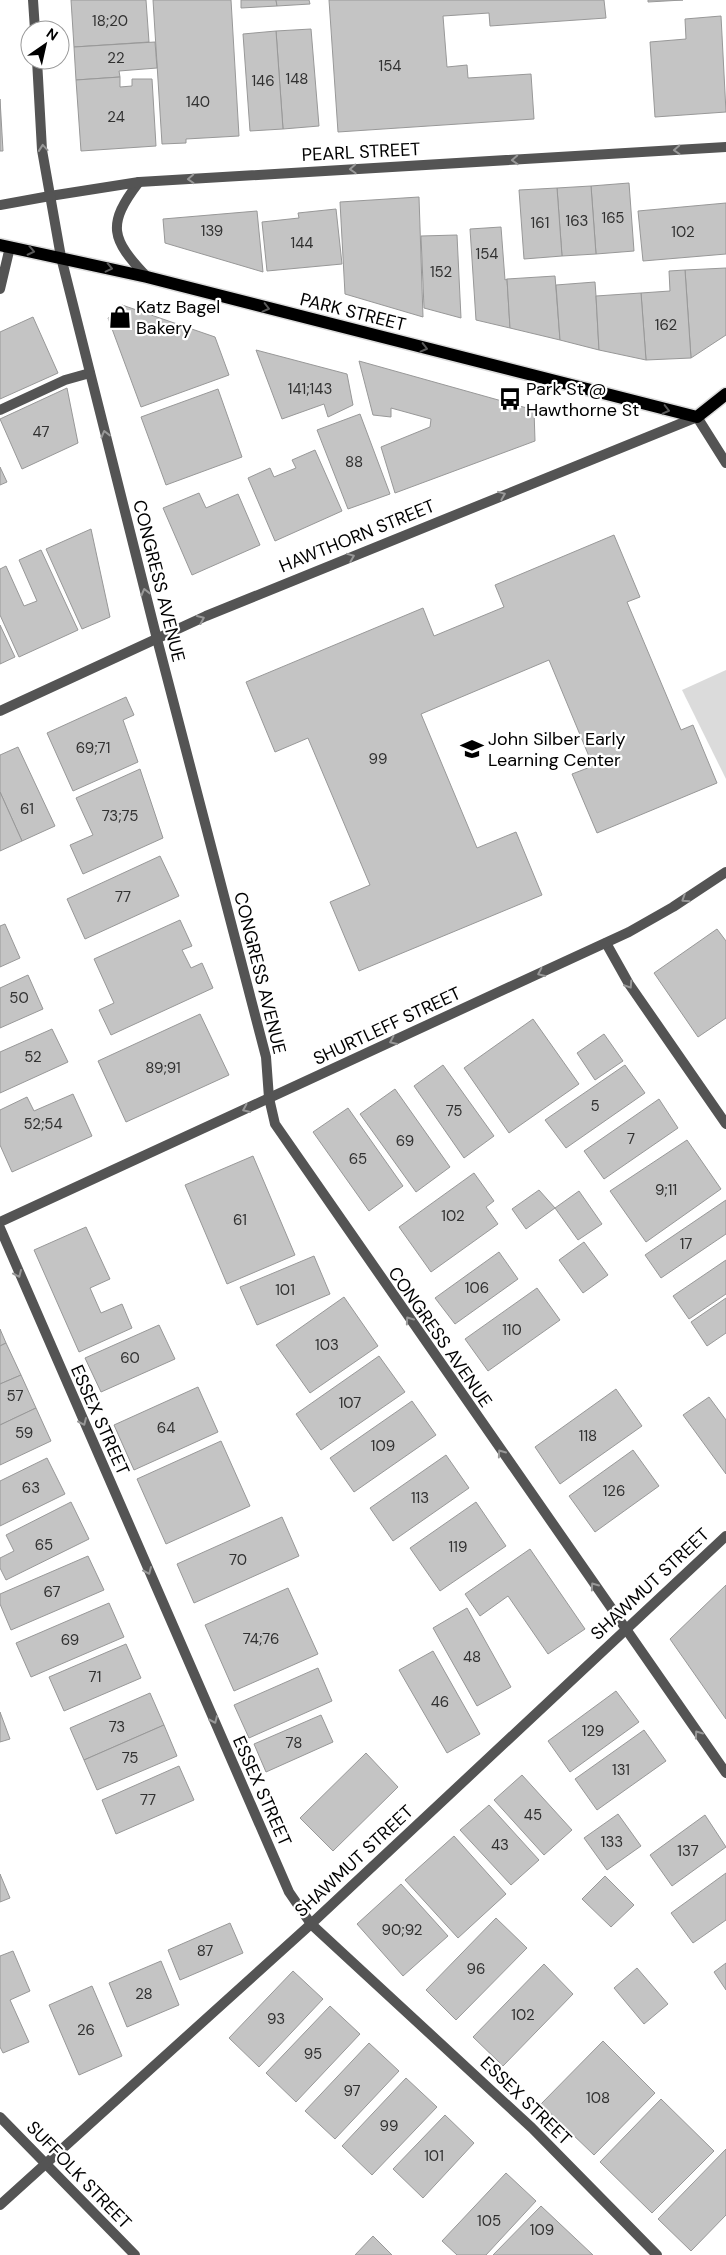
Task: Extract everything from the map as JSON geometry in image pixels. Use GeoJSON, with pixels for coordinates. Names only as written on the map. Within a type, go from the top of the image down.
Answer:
{"type":"FeatureCollection","features":[{"type":"Feature","properties":{"kind":"main road","name":"PARK STREET"},"geometry":{"type":"LineString","coordinates":[[5,246],[147,277],[697,418]]}},
{"type":"Feature","properties":{"kind":"main road","name":"HAWTHORN STREET"},"geometry":{"type":"LineString","coordinates":[[697,418],[726,394]]}},
{"type":"Feature","properties":{"kind":"street"},"geometry":{"type":"LineString","coordinates":[[33,0],[34,20]]}},
{"type":"Feature","properties":{"kind":"street","name":"CONGRESS AVENUE"},"geometry":{"type":"LineString","coordinates":[[38,70],[42,150],[61,257],[157,639],[266,1057],[270,1111],[280,1135],[726,1773]]}},
{"type":"Feature","properties":{"kind":"street","name":"PEARL STREET"},"geometry":{"type":"LineString","coordinates":[[0,205],[139,182],[726,147]]}},
{"type":"Feature","properties":{"kind":"street"},"geometry":{"type":"LineString","coordinates":[[139,182],[121,208],[116,221],[117,234],[123,249],[147,277]]}},
{"type":"Feature","properties":{"kind":"street"},"geometry":{"type":"LineString","coordinates":[[0,290],[5,246]]}},
{"type":"Feature","properties":{"kind":"street"},"geometry":{"type":"LineString","coordinates":[[0,410],[65,380],[90,374]]}},
{"type":"Feature","properties":{"kind":"street"},"geometry":{"type":"LineString","coordinates":[[697,418],[726,463]]}},
{"type":"Feature","properties":{"kind":"street","name":"HAWTHORN STREET"},"geometry":{"type":"LineString","coordinates":[[0,711],[206,616],[597,456],[697,418]]}},
{"type":"Feature","properties":{"kind":"street","name":"SHURTLEFF STREET"},"geometry":{"type":"LineString","coordinates":[[0,1222],[606,943],[658,916],[726,872]]}},
{"type":"Feature","properties":{"kind":"street"},"geometry":{"type":"LineString","coordinates":[[606,943],[629,984],[726,1124]]}},
{"type":"Feature","properties":{"kind":"street","name":"ESSEX STREET"},"geometry":{"type":"LineString","coordinates":[[0,1228],[289,1892],[311,1924],[532,2128],[657,2255]]}},
{"type":"Feature","properties":{"kind":"street","name":"SHAWMUT STREET"},"geometry":{"type":"LineString","coordinates":[[0,2205],[311,1924],[726,1536]]}},
{"type":"Feature","properties":{"kind":"street","name":"SUFFOLK STREET"},"geometry":{"type":"LineString","coordinates":[[0,2117],[135,2255]]}},
{"type":"Feature","properties":{"kind":"shaded area"},"geometry":{"type":"Polygon","coordinates":[[[726,670],[726,779],[682,690],[726,670]]]}},
{"type":"Feature","properties":{"kind":"building"},"geometry":{"type":"Polygon","coordinates":[[[71,0],[146,0],[149,42],[74,47],[71,0]]]}},
{"type":"Feature","properties":{"kind":"building"},"geometry":{"type":"Polygon","coordinates":[[[153,0],[231,0],[239,136],[186,139],[186,143],[162,144],[153,0]]]}},
{"type":"Feature","properties":{"kind":"building"},"geometry":{"type":"Polygon","coordinates":[[[241,0],[276,0],[277,6],[241,8],[241,0]]]}},
{"type":"Feature","properties":{"kind":"building"},"geometry":{"type":"Polygon","coordinates":[[[276,0],[309,0],[310,4],[277,6],[276,0]]]}},
{"type":"Feature","properties":{"kind":"building"},"geometry":{"type":"Polygon","coordinates":[[[329,0],[604,0],[606,18],[490,26],[489,13],[443,16],[447,67],[467,65],[468,78],[531,74],[534,119],[338,132],[329,0]]]}},
{"type":"Feature","properties":{"kind":"building"},"geometry":{"type":"Polygon","coordinates":[[[648,0],[683,0],[648,2],[648,0]]]}},
{"type":"Feature","properties":{"kind":"building"},"geometry":{"type":"Polygon","coordinates":[[[721,16],[726,112],[655,117],[650,42],[686,39],[685,19],[721,16]]]}},
{"type":"Feature","properties":{"kind":"building"},"geometry":{"type":"Polygon","coordinates":[[[311,29],[319,126],[283,129],[276,31],[311,29]]]}},
{"type":"Feature","properties":{"kind":"building"},"geometry":{"type":"Polygon","coordinates":[[[276,31],[283,129],[250,131],[243,34],[276,31]]]}},
{"type":"Feature","properties":{"kind":"building"},"geometry":{"type":"Polygon","coordinates":[[[155,42],[157,68],[119,71],[120,77],[76,80],[74,47],[155,42]]]}},
{"type":"Feature","properties":{"kind":"building"},"geometry":{"type":"Polygon","coordinates":[[[120,77],[120,87],[132,86],[132,79],[152,79],[156,146],[81,151],[76,80],[120,77]]]}},
{"type":"Feature","properties":{"kind":"building"},"geometry":{"type":"Polygon","coordinates":[[[0,99],[3,151],[0,151],[0,99]]]}},
{"type":"Feature","properties":{"kind":"building"},"geometry":{"type":"Polygon","coordinates":[[[629,183],[634,251],[596,254],[591,186],[629,183]]]}},
{"type":"Feature","properties":{"kind":"building"},"geometry":{"type":"Polygon","coordinates":[[[591,186],[596,254],[562,256],[557,188],[591,186]]]}},
{"type":"Feature","properties":{"kind":"building"},"geometry":{"type":"Polygon","coordinates":[[[557,188],[562,256],[524,259],[519,190],[557,188]]]}},
{"type":"Feature","properties":{"kind":"building"},"geometry":{"type":"Polygon","coordinates":[[[419,197],[423,317],[345,294],[340,202],[419,197]]]}},
{"type":"Feature","properties":{"kind":"building"},"geometry":{"type":"Polygon","coordinates":[[[726,203],[726,254],[643,261],[638,211],[726,203]]]}},
{"type":"Feature","properties":{"kind":"building"},"geometry":{"type":"Polygon","coordinates":[[[336,209],[342,264],[267,271],[262,222],[299,218],[298,213],[336,209]]]}},
{"type":"Feature","properties":{"kind":"building"},"geometry":{"type":"Polygon","coordinates":[[[257,211],[263,272],[165,243],[163,219],[257,211]]]}},
{"type":"Feature","properties":{"kind":"building"},"geometry":{"type":"Polygon","coordinates":[[[501,227],[510,328],[476,320],[470,229],[501,227]]]}},
{"type":"Feature","properties":{"kind":"building"},"geometry":{"type":"Polygon","coordinates":[[[457,235],[461,318],[424,308],[421,236],[457,235]]]}},
{"type":"Feature","properties":{"kind":"building"},"geometry":{"type":"Polygon","coordinates":[[[726,268],[726,335],[691,358],[685,270],[726,268]]]}},
{"type":"Feature","properties":{"kind":"building"},"geometry":{"type":"Polygon","coordinates":[[[685,270],[691,358],[646,360],[641,293],[670,291],[669,271],[685,270]]]}},
{"type":"Feature","properties":{"kind":"building"},"geometry":{"type":"Polygon","coordinates":[[[555,276],[560,340],[510,328],[507,279],[555,276]]]}},
{"type":"Feature","properties":{"kind":"building"},"geometry":{"type":"Polygon","coordinates":[[[595,282],[599,350],[560,340],[556,285],[595,282]]]}},
{"type":"Feature","properties":{"kind":"building"},"geometry":{"type":"Polygon","coordinates":[[[641,293],[646,360],[599,350],[596,296],[641,293]]]}},
{"type":"Feature","properties":{"kind":"building"},"geometry":{"type":"Polygon","coordinates":[[[122,305],[215,337],[229,375],[141,407],[108,318],[122,305]]]}},
{"type":"Feature","properties":{"kind":"building"},"geometry":{"type":"Polygon","coordinates":[[[33,317],[58,373],[0,399],[0,332],[33,317]]]}},
{"type":"Feature","properties":{"kind":"building"},"geometry":{"type":"Polygon","coordinates":[[[256,350],[347,374],[353,405],[328,417],[324,404],[282,419],[256,350]]]}},
{"type":"Feature","properties":{"kind":"building"},"geometry":{"type":"Polygon","coordinates":[[[359,361],[534,410],[535,441],[395,493],[381,447],[430,427],[431,419],[391,408],[391,417],[373,415],[359,361]]]}},
{"type":"Feature","properties":{"kind":"building"},"geometry":{"type":"Polygon","coordinates":[[[67,388],[78,443],[22,469],[0,419],[67,388]]]}},
{"type":"Feature","properties":{"kind":"building"},"geometry":{"type":"Polygon","coordinates":[[[218,389],[242,457],[166,485],[141,417],[218,389]]]}},
{"type":"Feature","properties":{"kind":"building"},"geometry":{"type":"Polygon","coordinates":[[[360,414],[390,494],[348,509],[317,430],[360,414]]]}},
{"type":"Feature","properties":{"kind":"building"},"geometry":{"type":"Polygon","coordinates":[[[315,450],[342,511],[275,541],[248,478],[270,468],[274,477],[296,468],[292,460],[315,450]]]}},
{"type":"Feature","properties":{"kind":"building"},"geometry":{"type":"Polygon","coordinates":[[[0,467],[7,482],[0,485],[0,467]]]}},
{"type":"Feature","properties":{"kind":"building"},"geometry":{"type":"Polygon","coordinates":[[[199,493],[206,508],[238,494],[260,545],[192,575],[163,508],[199,493]]]}},
{"type":"Feature","properties":{"kind":"building"},"geometry":{"type":"Polygon","coordinates":[[[91,529],[110,617],[82,629],[46,549],[91,529]]]}},
{"type":"Feature","properties":{"kind":"building"},"geometry":{"type":"Polygon","coordinates":[[[614,535],[640,597],[627,602],[681,730],[693,725],[717,783],[597,833],[572,774],[593,766],[549,660],[421,714],[477,848],[516,832],[542,895],[359,971],[330,902],[370,885],[308,738],[275,752],[246,682],[423,608],[434,636],[504,607],[495,585],[614,535]]]}},
{"type":"Feature","properties":{"kind":"building"},"geometry":{"type":"Polygon","coordinates":[[[41,550],[78,630],[19,657],[0,615],[0,569],[6,566],[24,606],[37,601],[19,560],[41,550]]]}},
{"type":"Feature","properties":{"kind":"building"},"geometry":{"type":"Polygon","coordinates":[[[0,625],[15,657],[0,664],[0,625]]]}},
{"type":"Feature","properties":{"kind":"building"},"geometry":{"type":"Polygon","coordinates":[[[126,697],[134,715],[123,720],[138,762],[73,791],[47,733],[126,697]]]}},
{"type":"Feature","properties":{"kind":"building"},"geometry":{"type":"Polygon","coordinates":[[[18,747],[55,826],[22,841],[0,792],[0,755],[18,747]]]}},
{"type":"Feature","properties":{"kind":"building"},"geometry":{"type":"Polygon","coordinates":[[[140,769],[163,838],[83,874],[70,845],[93,835],[76,798],[140,769]]]}},
{"type":"Feature","properties":{"kind":"building"},"geometry":{"type":"Polygon","coordinates":[[[0,792],[22,841],[0,851],[0,792]]]}},
{"type":"Feature","properties":{"kind":"building"},"geometry":{"type":"Polygon","coordinates":[[[160,856],[179,896],[85,939],[67,899],[160,856]]]}},
{"type":"Feature","properties":{"kind":"building"},"geometry":{"type":"Polygon","coordinates":[[[180,920],[192,946],[182,950],[191,968],[202,963],[213,988],[111,1035],[99,1010],[114,1003],[94,959],[180,920]]]}},
{"type":"Feature","properties":{"kind":"building"},"geometry":{"type":"Polygon","coordinates":[[[5,924],[20,958],[0,967],[0,926],[5,924]]]}},
{"type":"Feature","properties":{"kind":"building"},"geometry":{"type":"Polygon","coordinates":[[[717,929],[726,941],[726,1018],[698,1037],[654,973],[717,929]]]}},
{"type":"Feature","properties":{"kind":"building"},"geometry":{"type":"Polygon","coordinates":[[[28,975],[43,1009],[0,1028],[0,988],[28,975]]]}},
{"type":"Feature","properties":{"kind":"building"},"geometry":{"type":"Polygon","coordinates":[[[200,1014],[229,1075],[126,1122],[98,1061],[200,1014]]]}},
{"type":"Feature","properties":{"kind":"building"},"geometry":{"type":"Polygon","coordinates":[[[533,1019],[579,1084],[509,1133],[464,1068],[533,1019]]]}},
{"type":"Feature","properties":{"kind":"building"},"geometry":{"type":"Polygon","coordinates":[[[52,1029],[68,1062],[0,1093],[0,1052],[52,1029]]]}},
{"type":"Feature","properties":{"kind":"building"},"geometry":{"type":"Polygon","coordinates":[[[604,1034],[623,1061],[595,1080],[577,1053],[604,1034]]]}},
{"type":"Feature","properties":{"kind":"building"},"geometry":{"type":"Polygon","coordinates":[[[443,1065],[494,1136],[464,1158],[414,1086],[443,1065]]]}},
{"type":"Feature","properties":{"kind":"building"},"geometry":{"type":"Polygon","coordinates":[[[625,1065],[645,1093],[566,1148],[545,1120],[625,1065]]]}},
{"type":"Feature","properties":{"kind":"building"},"geometry":{"type":"Polygon","coordinates":[[[395,1089],[450,1167],[416,1192],[360,1114],[395,1089]]]}},
{"type":"Feature","properties":{"kind":"building"},"geometry":{"type":"Polygon","coordinates":[[[73,1094],[92,1136],[12,1172],[0,1145],[0,1110],[27,1097],[34,1111],[73,1094]]]}},
{"type":"Feature","properties":{"kind":"building"},"geometry":{"type":"Polygon","coordinates":[[[659,1099],[678,1128],[604,1179],[584,1151],[659,1099]]]}},
{"type":"Feature","properties":{"kind":"building"},"geometry":{"type":"Polygon","coordinates":[[[348,1108],[403,1186],[369,1211],[313,1132],[348,1108]]]}},
{"type":"Feature","properties":{"kind":"building"},"geometry":{"type":"Polygon","coordinates":[[[687,1140],[721,1189],[646,1242],[610,1191],[687,1140]]]}},
{"type":"Feature","properties":{"kind":"building"},"geometry":{"type":"Polygon","coordinates":[[[253,1156],[295,1255],[227,1284],[185,1185],[253,1156]]]}},
{"type":"Feature","properties":{"kind":"building"},"geometry":{"type":"Polygon","coordinates":[[[474,1173],[494,1201],[486,1207],[498,1224],[431,1272],[399,1227],[474,1173]]]}},
{"type":"Feature","properties":{"kind":"building"},"geometry":{"type":"Polygon","coordinates":[[[539,1190],[555,1208],[526,1229],[512,1209],[539,1190]]]}},
{"type":"Feature","properties":{"kind":"building"},"geometry":{"type":"Polygon","coordinates":[[[579,1191],[602,1224],[578,1240],[555,1208],[579,1191]]]}},
{"type":"Feature","properties":{"kind":"building"},"geometry":{"type":"Polygon","coordinates":[[[726,1200],[726,1234],[661,1278],[645,1255],[726,1200]]]}},
{"type":"Feature","properties":{"kind":"building"},"geometry":{"type":"Polygon","coordinates":[[[86,1227],[110,1279],[90,1288],[101,1313],[122,1304],[132,1328],[79,1352],[34,1250],[86,1227]]]}},
{"type":"Feature","properties":{"kind":"building"},"geometry":{"type":"Polygon","coordinates":[[[584,1242],[608,1275],[583,1293],[559,1260],[584,1242]]]}},
{"type":"Feature","properties":{"kind":"building"},"geometry":{"type":"Polygon","coordinates":[[[499,1252],[518,1279],[455,1324],[435,1298],[499,1252]]]}},
{"type":"Feature","properties":{"kind":"building"},"geometry":{"type":"Polygon","coordinates":[[[314,1256],[330,1294],[257,1325],[240,1287],[314,1256]]]}},
{"type":"Feature","properties":{"kind":"building"},"geometry":{"type":"Polygon","coordinates":[[[726,1260],[726,1294],[689,1319],[673,1296],[726,1260]]]}},
{"type":"Feature","properties":{"kind":"building"},"geometry":{"type":"Polygon","coordinates":[[[537,1288],[560,1320],[488,1371],[465,1339],[537,1288]]]}},
{"type":"Feature","properties":{"kind":"building"},"geometry":{"type":"Polygon","coordinates":[[[344,1297],[378,1346],[310,1393],[276,1345],[344,1297]]]}},
{"type":"Feature","properties":{"kind":"building"},"geometry":{"type":"Polygon","coordinates":[[[726,1298],[726,1333],[707,1346],[691,1322],[726,1298]]]}},
{"type":"Feature","properties":{"kind":"building"},"geometry":{"type":"Polygon","coordinates":[[[159,1325],[175,1359],[101,1392],[85,1358],[159,1325]]]}},
{"type":"Feature","properties":{"kind":"building"},"geometry":{"type":"Polygon","coordinates":[[[0,1329],[6,1343],[0,1346],[0,1329]]]}},
{"type":"Feature","properties":{"kind":"building"},"geometry":{"type":"Polygon","coordinates":[[[6,1343],[21,1375],[0,1384],[0,1346],[6,1343]]]}},
{"type":"Feature","properties":{"kind":"building"},"geometry":{"type":"Polygon","coordinates":[[[379,1356],[405,1392],[321,1450],[296,1414],[379,1356]]]}},
{"type":"Feature","properties":{"kind":"building"},"geometry":{"type":"Polygon","coordinates":[[[21,1375],[36,1408],[0,1425],[0,1384],[21,1375]]]}},
{"type":"Feature","properties":{"kind":"building"},"geometry":{"type":"Polygon","coordinates":[[[198,1387],[218,1432],[134,1470],[114,1425],[198,1387]]]}},
{"type":"Feature","properties":{"kind":"building"},"geometry":{"type":"Polygon","coordinates":[[[616,1389],[642,1426],[560,1484],[535,1447],[616,1389]]]}},
{"type":"Feature","properties":{"kind":"building"},"geometry":{"type":"Polygon","coordinates":[[[709,1397],[726,1420],[726,1474],[683,1415],[709,1397]]]}},
{"type":"Feature","properties":{"kind":"building"},"geometry":{"type":"Polygon","coordinates":[[[412,1401],[436,1435],[354,1492],[330,1458],[412,1401]]]}},
{"type":"Feature","properties":{"kind":"building"},"geometry":{"type":"Polygon","coordinates":[[[36,1408],[51,1441],[0,1465],[0,1425],[36,1408]]]}},
{"type":"Feature","properties":{"kind":"building"},"geometry":{"type":"Polygon","coordinates":[[[221,1441],[250,1506],[166,1544],[137,1479],[221,1441]]]}},
{"type":"Feature","properties":{"kind":"building"},"geometry":{"type":"Polygon","coordinates":[[[633,1450],[659,1486],[595,1532],[569,1496],[633,1450]]]}},
{"type":"Feature","properties":{"kind":"building"},"geometry":{"type":"Polygon","coordinates":[[[446,1455],[469,1488],[393,1541],[370,1508],[446,1455]]]}},
{"type":"Feature","properties":{"kind":"building"},"geometry":{"type":"Polygon","coordinates":[[[47,1458],[65,1494],[0,1526],[0,1481],[47,1458]]]}},
{"type":"Feature","properties":{"kind":"building"},"geometry":{"type":"Polygon","coordinates":[[[71,1502],[89,1539],[6,1580],[0,1568],[0,1558],[14,1551],[6,1535],[71,1502]]]}},
{"type":"Feature","properties":{"kind":"building"},"geometry":{"type":"Polygon","coordinates":[[[476,1502],[506,1546],[440,1591],[410,1548],[476,1502]]]}},
{"type":"Feature","properties":{"kind":"building"},"geometry":{"type":"Polygon","coordinates":[[[282,1517],[299,1556],[194,1603],[177,1564],[282,1517]]]}},
{"type":"Feature","properties":{"kind":"building"},"geometry":{"type":"Polygon","coordinates":[[[530,1549],[585,1629],[548,1654],[508,1596],[480,1616],[465,1594],[530,1549]]]}},
{"type":"Feature","properties":{"kind":"building"},"geometry":{"type":"Polygon","coordinates":[[[88,1556],[104,1590],[11,1630],[0,1604],[0,1594],[88,1556]]]}},
{"type":"Feature","properties":{"kind":"building"},"geometry":{"type":"Polygon","coordinates":[[[726,1585],[726,1719],[670,1639],[726,1585]]]}},
{"type":"Feature","properties":{"kind":"building"},"geometry":{"type":"Polygon","coordinates":[[[288,1588],[318,1654],[234,1691],[205,1625],[288,1588]]]}},
{"type":"Feature","properties":{"kind":"building"},"geometry":{"type":"Polygon","coordinates":[[[109,1603],[124,1637],[31,1677],[16,1643],[109,1603]]]}},
{"type":"Feature","properties":{"kind":"building"},"geometry":{"type":"Polygon","coordinates":[[[467,1608],[511,1687],[477,1706],[433,1628],[467,1608]]]}},
{"type":"Feature","properties":{"kind":"building"},"geometry":{"type":"Polygon","coordinates":[[[126,1644],[141,1678],[64,1711],[49,1677],[126,1644]]]}},
{"type":"Feature","properties":{"kind":"building"},"geometry":{"type":"Polygon","coordinates":[[[433,1651],[480,1734],[447,1753],[399,1670],[433,1651]]]}},
{"type":"Feature","properties":{"kind":"building"},"geometry":{"type":"Polygon","coordinates":[[[318,1668],[332,1701],[249,1738],[234,1705],[318,1668]]]}},
{"type":"Feature","properties":{"kind":"building"},"geometry":{"type":"Polygon","coordinates":[[[616,1691],[639,1722],[570,1772],[548,1741],[616,1691]]]}},
{"type":"Feature","properties":{"kind":"building"},"geometry":{"type":"Polygon","coordinates":[[[150,1693],[164,1725],[84,1760],[70,1728],[150,1693]]]}},
{"type":"Feature","properties":{"kind":"building"},"geometry":{"type":"Polygon","coordinates":[[[0,1712],[10,1739],[0,1742],[0,1712]]]}},
{"type":"Feature","properties":{"kind":"building"},"geometry":{"type":"Polygon","coordinates":[[[321,1715],[333,1742],[266,1772],[254,1744],[321,1715]]]}},
{"type":"Feature","properties":{"kind":"building"},"geometry":{"type":"Polygon","coordinates":[[[164,1725],[177,1756],[97,1790],[84,1760],[164,1725]]]}},
{"type":"Feature","properties":{"kind":"building"},"geometry":{"type":"Polygon","coordinates":[[[644,1730],[666,1761],[597,1810],[575,1779],[644,1730]]]}},
{"type":"Feature","properties":{"kind":"building"},"geometry":{"type":"Polygon","coordinates":[[[366,1753],[398,1787],[333,1851],[300,1818],[366,1753]]]}},
{"type":"Feature","properties":{"kind":"building"},"geometry":{"type":"Polygon","coordinates":[[[179,1766],[194,1800],[116,1834],[102,1800],[179,1766]]]}},
{"type":"Feature","properties":{"kind":"building"},"geometry":{"type":"Polygon","coordinates":[[[522,1775],[572,1830],[544,1855],[494,1800],[522,1775]]]}},
{"type":"Feature","properties":{"kind":"building"},"geometry":{"type":"Polygon","coordinates":[[[489,1805],[539,1860],[511,1885],[460,1830],[489,1805]]]}},
{"type":"Feature","properties":{"kind":"building"},"geometry":{"type":"Polygon","coordinates":[[[618,1814],[641,1846],[607,1870],[584,1838],[618,1814]]]}},
{"type":"Feature","properties":{"kind":"building"},"geometry":{"type":"Polygon","coordinates":[[[705,1815],[726,1847],[672,1886],[650,1855],[705,1815]]]}},
{"type":"Feature","properties":{"kind":"building"},"geometry":{"type":"Polygon","coordinates":[[[454,1836],[506,1894],[458,1938],[405,1880],[454,1836]]]}},
{"type":"Feature","properties":{"kind":"building"},"geometry":{"type":"Polygon","coordinates":[[[726,1873],[726,1920],[693,1943],[671,1913],[726,1873]]]}},
{"type":"Feature","properties":{"kind":"building"},"geometry":{"type":"Polygon","coordinates":[[[0,1874],[10,1898],[0,1902],[0,1874]]]}},
{"type":"Feature","properties":{"kind":"building"},"geometry":{"type":"Polygon","coordinates":[[[605,1876],[634,1905],[611,1927],[582,1899],[605,1876]]]}},
{"type":"Feature","properties":{"kind":"building"},"geometry":{"type":"Polygon","coordinates":[[[401,1884],[448,1936],[403,1976],[357,1924],[401,1884]]]}},
{"type":"Feature","properties":{"kind":"building"},"geometry":{"type":"Polygon","coordinates":[[[496,1918],[527,1948],[456,2020],[426,1990],[496,1918]]]}},
{"type":"Feature","properties":{"kind":"building"},"geometry":{"type":"Polygon","coordinates":[[[230,1923],[243,1953],[180,1980],[168,1950],[230,1923]]]}},
{"type":"Feature","properties":{"kind":"building"},"geometry":{"type":"Polygon","coordinates":[[[13,1951],[30,1991],[10,2000],[29,2042],[3,2053],[0,2047],[0,1956],[13,1951]]]}},
{"type":"Feature","properties":{"kind":"building"},"geometry":{"type":"Polygon","coordinates":[[[161,1961],[179,2005],[127,2027],[109,1983],[161,1961]]]}},
{"type":"Feature","properties":{"kind":"building"},"geometry":{"type":"Polygon","coordinates":[[[726,1963],[726,1990],[714,1972],[726,1963]]]}},
{"type":"Feature","properties":{"kind":"building"},"geometry":{"type":"Polygon","coordinates":[[[544,1964],[573,1994],[503,2066],[473,2037],[544,1964]]]}},
{"type":"Feature","properties":{"kind":"building"},"geometry":{"type":"Polygon","coordinates":[[[637,1968],[668,2004],[644,2024],[614,1988],[637,1968]]]}},
{"type":"Feature","properties":{"kind":"building"},"geometry":{"type":"Polygon","coordinates":[[[293,1971],[323,1999],[259,2067],[229,2038],[293,1971]]]}},
{"type":"Feature","properties":{"kind":"building"},"geometry":{"type":"Polygon","coordinates":[[[92,1986],[122,2056],[79,2075],[49,2005],[92,1986]]]}},
{"type":"Feature","properties":{"kind":"building"},"geometry":{"type":"Polygon","coordinates":[[[330,2006],[360,2034],[296,2102],[266,2073],[330,2006]]]}},
{"type":"Feature","properties":{"kind":"building"},"geometry":{"type":"Polygon","coordinates":[[[603,2041],[655,2093],[594,2155],[541,2104],[603,2041]]]}},
{"type":"Feature","properties":{"kind":"building"},"geometry":{"type":"Polygon","coordinates":[[[369,2043],[399,2071],[335,2139],[305,2111],[369,2043]]]}},
{"type":"Feature","properties":{"kind":"building"},"geometry":{"type":"Polygon","coordinates":[[[406,2078],[437,2107],[372,2175],[342,2146],[406,2078]]]}},
{"type":"Feature","properties":{"kind":"building"},"geometry":{"type":"Polygon","coordinates":[[[661,2099],[714,2151],[652,2213],[600,2162],[661,2099]]]}},
{"type":"Feature","properties":{"kind":"building"},"geometry":{"type":"Polygon","coordinates":[[[445,2115],[474,2143],[423,2198],[393,2169],[445,2115]]]}},
{"type":"Feature","properties":{"kind":"building"},"geometry":{"type":"Polygon","coordinates":[[[726,2149],[726,2215],[691,2251],[658,2219],[726,2149]]]}},
{"type":"Feature","properties":{"kind":"building"},"geometry":{"type":"Polygon","coordinates":[[[506,2173],[536,2201],[486,2255],[457,2255],[442,2241],[506,2173]]]}},
{"type":"Feature","properties":{"kind":"building"},"geometry":{"type":"Polygon","coordinates":[[[541,2206],[593,2255],[493,2255],[541,2206]]]}},
{"type":"Feature","properties":{"kind":"building"},"geometry":{"type":"Polygon","coordinates":[[[373,2236],[392,2255],[355,2255],[373,2236]]]}},
{"type":"Feature","properties":{"kind":"place","name":"Katz Bagel Bakery"},"geometry":{"type":"Point","coordinates":[120,317]}},
{"type":"Feature","properties":{"kind":"place","name":"Park St @ Hawthorne St"},"geometry":{"type":"Point","coordinates":[510,399]}},
{"type":"Feature","properties":{"kind":"place","name":"John Silber Early Learning Center"},"geometry":{"type":"Point","coordinates":[472,749]}}]}
